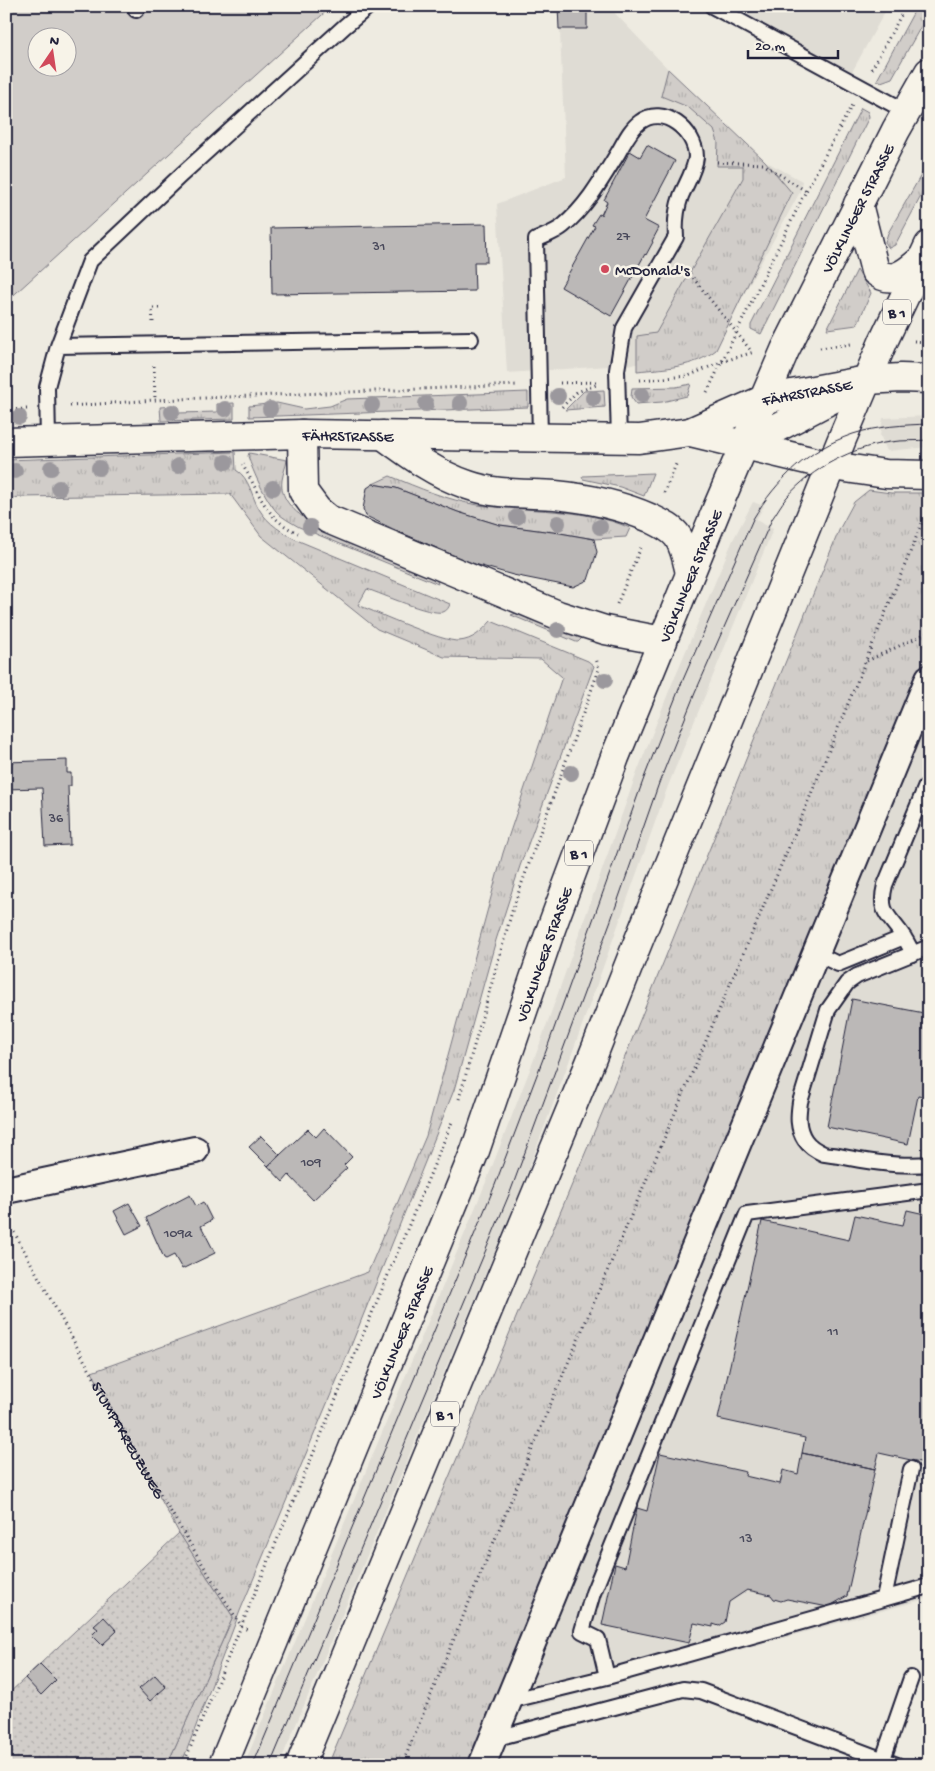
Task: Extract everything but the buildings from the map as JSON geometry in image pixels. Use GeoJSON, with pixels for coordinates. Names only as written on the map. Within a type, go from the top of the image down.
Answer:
{"type":"FeatureCollection","features":[{"type":"Feature","properties":{"kind":"main road","name":"VÖLKLINGER STRASSE"},"geometry":{"type":"LineString","coordinates":[[223,1765],[475,1151],[555,917],[615,757],[690,573],[785,350],[858,204],[929,72]]}},
{"type":"Feature","properties":{"kind":"main road"},"geometry":{"type":"LineString","coordinates":[[858,204],[875,271],[880,275],[889,278],[899,277],[909,271],[925,253]]}},
{"type":"Feature","properties":{"kind":"main road","name":"B 1"},"geometry":{"type":"LineString","coordinates":[[300,1765],[586,1072],[646,920],[882,342],[925,253]]}},
{"type":"Feature","properties":{"kind":"main road","name":"FÄHRSTRASSE"},"geometry":{"type":"LineString","coordinates":[[6,442],[302,434],[647,438],[690,432],[765,399],[867,380],[929,379]]}},
{"type":"Feature","properties":{"kind":"main road"},"geometry":{"type":"LineString","coordinates":[[744,445],[867,380]]}},
{"type":"Feature","properties":{"kind":"main road","name":"FÄHRSTRASSE"},"geometry":{"type":"LineString","coordinates":[[690,432],[832,466],[886,474],[928,488]]}},
{"type":"Feature","properties":{"kind":"main road"},"geometry":{"type":"LineString","coordinates":[[302,434],[303,491],[317,510],[328,519],[558,615],[605,630],[663,640]]}},
{"type":"Feature","properties":{"kind":"main road"},"geometry":{"type":"LineString","coordinates":[[383,435],[423,465],[469,486],[506,493],[556,495],[605,503],[629,509],[653,519],[669,528],[678,536],[684,548],[690,573]]}},
{"type":"Feature","properties":{"kind":"street"},"geometry":{"type":"LineString","coordinates":[[482,1765],[929,678]]}},
{"type":"Feature","properties":{"kind":"street"},"geometry":{"type":"LineString","coordinates":[[6,1190],[196,1150]]}},
{"type":"Feature","properties":{"kind":"lane"},"geometry":{"type":"LineString","coordinates":[[48,441],[47,387],[58,346],[90,261],[369,6]]}},
{"type":"Feature","properties":{"kind":"lane"},"geometry":{"type":"LineString","coordinates":[[712,6],[907,112]]}},
{"type":"Feature","properties":{"kind":"lane"},"geometry":{"type":"LineString","coordinates":[[540,437],[536,240],[562,227],[589,199],[638,123],[654,116],[665,118],[684,128],[692,139],[696,157],[675,221],[676,237],[624,328],[617,370],[619,439]]}},
{"type":"Feature","properties":{"kind":"lane"},"geometry":{"type":"LineString","coordinates":[[58,346],[471,338]]}},
{"type":"Feature","properties":{"kind":"lane"},"geometry":{"type":"LineString","coordinates":[[912,954],[904,937],[884,910],[882,899],[892,867],[926,786],[929,784]]}},
{"type":"Feature","properties":{"kind":"lane"},"geometry":{"type":"LineString","coordinates":[[815,953],[838,964],[904,937]]}},
{"type":"Feature","properties":{"kind":"lane"},"geometry":{"type":"LineString","coordinates":[[929,947],[858,976],[847,983],[828,1010],[800,1102],[798,1117],[800,1130],[806,1142],[814,1149],[825,1154],[910,1166],[929,1164]]}},
{"type":"Feature","properties":{"kind":"lane"},"geometry":{"type":"LineString","coordinates":[[607,1677],[598,1639],[582,1631],[592,1593],[747,1214],[922,1191],[929,1192]]}},
{"type":"Feature","properties":{"kind":"lane"},"geometry":{"type":"LineString","coordinates":[[884,1598],[911,1469]]}},
{"type":"Feature","properties":{"kind":"lane"},"geometry":{"type":"LineString","coordinates":[[509,1701],[607,1677],[929,1586]]}},
{"type":"Feature","properties":{"kind":"lane"},"geometry":{"type":"LineString","coordinates":[[883,1760],[911,1678]]}},
{"type":"Feature","properties":{"kind":"lane"},"geometry":{"type":"LineString","coordinates":[[494,1739],[683,1689],[701,1691],[898,1765]]}},
{"type":"Feature","properties":{"kind":"path"},"geometry":{"type":"LineString","coordinates":[[707,391],[806,191],[906,6]]}},
{"type":"Feature","properties":{"kind":"path"},"geometry":{"type":"LineString","coordinates":[[714,161],[764,164],[806,191]]}},
{"type":"Feature","properties":{"kind":"path"},"geometry":{"type":"LineString","coordinates":[[556,408],[562,407],[577,392],[603,381],[678,378],[752,352],[690,274],[656,272]]}},
{"type":"Feature","properties":{"kind":"path"},"geometry":{"type":"LineString","coordinates":[[914,341],[929,342]]}},
{"type":"Feature","properties":{"kind":"path"},"geometry":{"type":"LineString","coordinates":[[818,348],[850,344]]}},
{"type":"Feature","properties":{"kind":"path"},"geometry":{"type":"LineString","coordinates":[[154,383],[155,400]]}},
{"type":"Feature","properties":{"kind":"path"},"geometry":{"type":"LineString","coordinates":[[76,406],[155,400],[504,385]]}},
{"type":"Feature","properties":{"kind":"path"},"geometry":{"type":"LineString","coordinates":[[6,410],[16,410]]}},
{"type":"Feature","properties":{"kind":"path"},"geometry":{"type":"LineString","coordinates":[[663,496],[673,472]]}},
{"type":"Feature","properties":{"kind":"path"},"geometry":{"type":"LineString","coordinates":[[402,1765],[560,1381],[866,661],[927,511],[928,488]]}},
{"type":"Feature","properties":{"kind":"path"},"geometry":{"type":"LineString","coordinates":[[927,511],[929,516]]}},
{"type":"Feature","properties":{"kind":"path"},"geometry":{"type":"LineString","coordinates":[[613,612],[644,539]]}},
{"type":"Feature","properties":{"kind":"path"},"geometry":{"type":"LineString","coordinates":[[866,661],[929,632]]}},
{"type":"Feature","properties":{"kind":"path"},"geometry":{"type":"LineString","coordinates":[[458,1103],[513,908],[599,669],[596,658]]}},
{"type":"Feature","properties":{"kind":"path","name":"VÖLKLINGER STRASSE"},"geometry":{"type":"LineString","coordinates":[[184,1765],[452,1122]]}},
{"type":"Feature","properties":{"kind":"path","name":"STUMPFKREUZWEG"},"geometry":{"type":"LineString","coordinates":[[6,1218],[90,1372],[190,1546],[242,1627]]}},
{"type":"Feature","properties":{"kind":"path"},"geometry":{"type":"LineString","coordinates":[[242,1627],[275,1641]]}},
{"type":"Feature","properties":{"kind":"shaded area"},"geometry":{"type":"Polygon","coordinates":[[[559,6],[608,6],[668,69],[765,161],[802,181],[800,192],[714,348],[696,360],[507,373],[497,204],[566,177],[559,6]]]}},
{"type":"Feature","properties":{"kind":"shaded area"},"geometry":{"type":"Polygon","coordinates":[[[732,6],[888,6],[852,72],[732,6]]]}},
{"type":"Feature","properties":{"kind":"shaded area"},"geometry":{"type":"Polygon","coordinates":[[[929,416],[929,447],[887,451],[880,435],[883,418],[929,416]]]}},
{"type":"Feature","properties":{"kind":"shaded area"},"geometry":{"type":"Polygon","coordinates":[[[753,502],[764,506],[756,520],[773,529],[668,786],[570,1059],[519,1194],[279,1765],[244,1765],[486,1182],[538,1049],[636,775],[671,686],[733,540],[753,502]]]}},
{"type":"Feature","properties":{"kind":"shaded area"},"geometry":{"type":"Polygon","coordinates":[[[929,699],[929,1598],[517,1711],[929,699]]]}},
{"type":"Feature","properties":{"kind":"green space"},"geometry":{"type":"Polygon","coordinates":[[[6,6],[332,6],[6,302],[6,6]]]}},
{"type":"Feature","properties":{"kind":"green space"},"geometry":{"type":"Polygon","coordinates":[[[917,6],[929,6],[929,12],[892,78],[881,82],[877,80],[917,6]]]}},
{"type":"Feature","properties":{"kind":"green space"},"geometry":{"type":"Polygon","coordinates":[[[668,69],[765,161],[792,193],[716,350],[688,364],[637,371],[637,336],[656,333],[743,178],[743,166],[717,166],[718,142],[714,130],[688,107],[661,96],[668,69]]]}},
{"type":"Feature","properties":{"kind":"green space"},"geometry":{"type":"Polygon","coordinates":[[[861,108],[868,112],[869,117],[761,334],[751,329],[751,325],[861,108]]]}},
{"type":"Feature","properties":{"kind":"green space"},"geometry":{"type":"Polygon","coordinates":[[[929,161],[929,181],[895,245],[889,248],[885,242],[888,233],[929,161]]]}},
{"type":"Feature","properties":{"kind":"green space"},"geometry":{"type":"Polygon","coordinates":[[[857,270],[871,293],[857,325],[827,329],[857,270]]]}},
{"type":"Feature","properties":{"kind":"green space"},"geometry":{"type":"Polygon","coordinates":[[[691,384],[687,396],[662,402],[636,404],[631,397],[632,388],[676,387],[691,384]]]}},
{"type":"Feature","properties":{"kind":"green space"},"geometry":{"type":"Polygon","coordinates":[[[604,390],[605,407],[565,410],[584,391],[604,390]]]}},
{"type":"Feature","properties":{"kind":"green space"},"geometry":{"type":"Polygon","coordinates":[[[528,392],[528,407],[249,417],[249,406],[277,403],[304,409],[330,406],[347,399],[528,392]]]}},
{"type":"Feature","properties":{"kind":"green space"},"geometry":{"type":"Polygon","coordinates":[[[234,403],[234,419],[161,421],[160,407],[178,406],[178,413],[217,412],[217,404],[234,403]]]}},
{"type":"Feature","properties":{"kind":"green space"},"geometry":{"type":"Polygon","coordinates":[[[235,452],[236,470],[241,473],[247,482],[256,504],[276,528],[299,541],[450,604],[448,609],[443,612],[436,612],[367,589],[358,605],[439,637],[459,641],[473,637],[491,621],[588,661],[594,666],[520,866],[496,940],[454,1090],[344,1363],[240,1611],[181,1765],[167,1765],[233,1617],[179,1533],[92,1372],[368,1272],[426,1136],[503,853],[562,677],[541,659],[444,657],[377,629],[261,536],[230,494],[19,497],[6,500],[6,460],[235,452]]]}},
{"type":"Feature","properties":{"kind":"green space"},"geometry":{"type":"Polygon","coordinates":[[[249,453],[287,460],[282,488],[291,507],[303,517],[315,524],[435,574],[438,584],[299,527],[284,518],[272,506],[264,492],[250,462],[249,453]]]}},
{"type":"Feature","properties":{"kind":"green space"},"geometry":{"type":"Polygon","coordinates":[[[653,473],[644,496],[620,487],[583,479],[582,477],[583,476],[653,473]]]}},
{"type":"Feature","properties":{"kind":"green space"},"geometry":{"type":"Polygon","coordinates":[[[390,476],[433,493],[467,503],[574,513],[612,521],[630,528],[626,537],[594,539],[500,525],[458,512],[396,488],[373,484],[390,476]]]}},
{"type":"Feature","properties":{"kind":"green space"},"geometry":{"type":"Polygon","coordinates":[[[869,490],[891,493],[929,493],[929,656],[467,1765],[328,1765],[605,1106],[840,528],[854,502],[869,490]]]}},
{"type":"Feature","properties":{"kind":"green space"},"geometry":{"type":"Polygon","coordinates":[[[522,611],[584,636],[576,642],[511,615],[522,611]]]}},
{"type":"Feature","properties":{"kind":"green space"},"geometry":{"type":"Polygon","coordinates":[[[179,1533],[233,1617],[167,1765],[6,1765],[6,1696],[179,1533]]]}},
{"type":"Feature","properties":{"kind":"tram line"},"geometry":{"type":"LineString","coordinates":[[253,1765],[495,1185],[546,1051],[644,778],[679,689],[753,519],[762,504],[784,478],[808,457],[822,448],[837,440],[871,429],[929,424]]}},
{"type":"Feature","properties":{"kind":"tram line"},"geometry":{"type":"LineString","coordinates":[[270,1765],[511,1190],[611,920],[659,783],[695,693],[772,519],[797,487],[808,477],[834,460],[876,445],[895,441],[929,440]]}},
{"type":"Feature","properties":{"kind":"place","name":"McDonald's"},"geometry":{"type":"Point","coordinates":[605,269]}}]}
